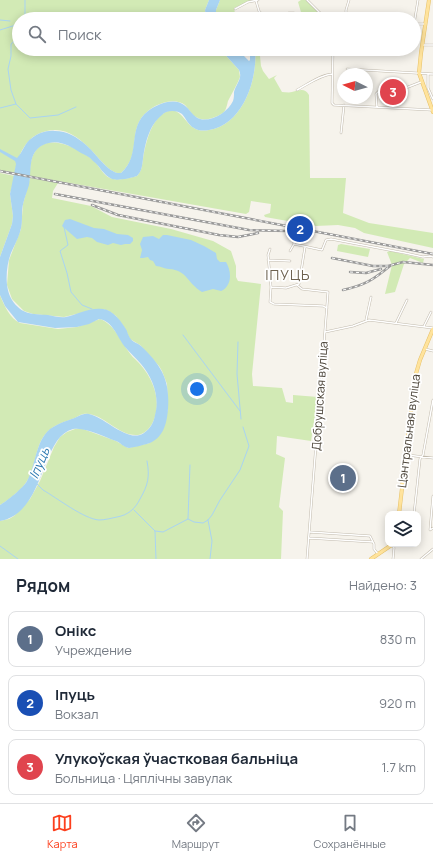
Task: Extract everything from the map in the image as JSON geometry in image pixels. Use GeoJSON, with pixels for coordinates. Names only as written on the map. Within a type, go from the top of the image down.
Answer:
{"type":"FeatureCollection","features":[{"type":"Feature","properties":{"kind":"main road"},"geometry":{"type":"LineString","coordinates":[[421,54],[429,0]]}},
{"type":"Feature","properties":{"kind":"main road"},"geometry":{"type":"LineString","coordinates":[[421,56],[419,73],[421,82],[433,111]]}},
{"type":"Feature","properties":{"kind":"main road","name":"Цэнтральная вуліца"},"geometry":{"type":"LineString","coordinates":[[399,511],[415,377],[424,349],[433,329]]}},
{"type":"Feature","properties":{"kind":"main road"},"geometry":{"type":"LineString","coordinates":[[371,559],[389,547]]}},
{"type":"Feature","properties":{"kind":"street"},"geometry":{"type":"LineString","coordinates":[[235,9],[248,2],[257,0],[260,12]]}},
{"type":"Feature","properties":{"kind":"street"},"geometry":{"type":"LineString","coordinates":[[307,0],[319,12]]}},
{"type":"Feature","properties":{"kind":"street"},"geometry":{"type":"LineString","coordinates":[[346,12],[349,0]]}},
{"type":"Feature","properties":{"kind":"street"},"geometry":{"type":"LineString","coordinates":[[416,12],[418,0]]}},
{"type":"Feature","properties":{"kind":"street"},"geometry":{"type":"LineString","coordinates":[[422,45],[433,46]]}},
{"type":"Feature","properties":{"kind":"street"},"geometry":{"type":"LineString","coordinates":[[333,56],[332,103],[334,105],[433,111]]}},
{"type":"Feature","properties":{"kind":"street"},"geometry":{"type":"LineString","coordinates":[[373,70],[433,74]]}},
{"type":"Feature","properties":{"kind":"street"},"geometry":{"type":"LineString","coordinates":[[297,90],[317,79],[328,74],[332,74]]}},
{"type":"Feature","properties":{"kind":"street"},"geometry":{"type":"LineString","coordinates":[[428,74],[428,88],[433,99]]}},
{"type":"Feature","properties":{"kind":"street"},"geometry":{"type":"LineString","coordinates":[[377,107],[376,95],[384,86],[389,85],[403,89],[421,82]]}},
{"type":"Feature","properties":{"kind":"street"},"geometry":{"type":"LineString","coordinates":[[341,133],[344,105]]}},
{"type":"Feature","properties":{"kind":"street"},"geometry":{"type":"LineString","coordinates":[[290,251],[294,244],[294,239]]}},
{"type":"Feature","properties":{"kind":"street"},"geometry":{"type":"LineString","coordinates":[[294,244],[322,250],[326,240],[331,239],[405,252],[423,258],[430,256],[433,257]]}},
{"type":"Feature","properties":{"kind":"street"},"geometry":{"type":"LineString","coordinates":[[270,287],[286,288],[299,284],[305,247]]}},
{"type":"Feature","properties":{"kind":"street"},"geometry":{"type":"LineString","coordinates":[[270,249],[268,260],[270,302],[323,306],[327,308]]}},
{"type":"Feature","properties":{"kind":"street"},"geometry":{"type":"LineString","coordinates":[[268,260],[290,261]]}},
{"type":"Feature","properties":{"kind":"street","name":"Добрушская вуліца"},"geometry":{"type":"LineString","coordinates":[[297,285],[302,289],[328,292],[307,559]]}},
{"type":"Feature","properties":{"kind":"street"},"geometry":{"type":"LineString","coordinates":[[366,320],[371,297]]}},
{"type":"Feature","properties":{"kind":"street"},"geometry":{"type":"LineString","coordinates":[[396,323],[407,300]]}},
{"type":"Feature","properties":{"kind":"street"},"geometry":{"type":"LineString","coordinates":[[424,326],[431,312]]}},
{"type":"Feature","properties":{"kind":"street"},"geometry":{"type":"LineString","coordinates":[[325,332],[352,326],[366,320],[424,326],[433,329]]}},
{"type":"Feature","properties":{"kind":"street"},"geometry":{"type":"LineString","coordinates":[[424,349],[433,351]]}},
{"type":"Feature","properties":{"kind":"street"},"geometry":{"type":"LineString","coordinates":[[414,511],[421,457],[423,455],[433,400]]}},
{"type":"Feature","properties":{"kind":"street"},"geometry":{"type":"LineString","coordinates":[[406,455],[433,458]]}},
{"type":"Feature","properties":{"kind":"street"},"geometry":{"type":"LineString","coordinates":[[433,496],[430,530],[433,528]]}},
{"type":"Feature","properties":{"kind":"street"},"geometry":{"type":"LineString","coordinates":[[310,532],[370,536],[374,544],[374,549],[379,554]]}},
{"type":"Feature","properties":{"kind":"street"},"geometry":{"type":"LineString","coordinates":[[309,538],[373,542]]}},
{"type":"Feature","properties":{"kind":"street"},"geometry":{"type":"LineString","coordinates":[[393,559],[394,547]]}},
{"type":"Feature","properties":{"kind":"street"},"geometry":{"type":"LineString","coordinates":[[421,559],[433,549]]}},
{"type":"Feature","properties":{"kind":"green space"},"geometry":{"type":"Polygon","coordinates":[[[0,0],[209,0],[205,12],[12,12],[12,56],[226,56],[239,70],[240,77],[228,101],[225,111],[215,117],[208,119],[198,118],[192,114],[185,105],[176,101],[161,103],[148,111],[141,118],[138,125],[128,166],[121,173],[113,172],[78,139],[67,132],[53,130],[38,134],[25,145],[19,156],[15,173],[0,170],[0,0]]]}},
{"type":"Feature","properties":{"kind":"green space"},"geometry":{"type":"Polygon","coordinates":[[[220,0],[253,0],[234,8],[235,12],[216,12],[220,0]]]}},
{"type":"Feature","properties":{"kind":"green space"},"geometry":{"type":"Polygon","coordinates":[[[301,0],[306,0],[318,12],[301,12],[298,2],[301,0]]]}},
{"type":"Feature","properties":{"kind":"green space"},"geometry":{"type":"Polygon","coordinates":[[[255,56],[260,56],[261,66],[269,79],[277,75],[274,78],[282,92],[303,90],[309,95],[310,178],[346,178],[343,213],[369,223],[433,233],[433,248],[364,233],[355,228],[338,225],[316,226],[265,217],[264,215],[270,213],[271,204],[251,201],[249,212],[246,214],[30,176],[31,162],[36,150],[44,144],[57,143],[64,144],[78,150],[95,162],[103,173],[110,178],[120,179],[137,176],[142,168],[149,133],[159,116],[169,111],[174,111],[178,112],[190,126],[196,129],[209,130],[221,126],[231,119],[246,99],[254,74],[255,56]]]}},
{"type":"Feature","properties":{"kind":"green space"},"geometry":{"type":"Polygon","coordinates":[[[0,173],[15,176],[10,194],[13,216],[12,224],[0,257],[0,173]]]}},
{"type":"Feature","properties":{"kind":"green space"},"geometry":{"type":"Polygon","coordinates":[[[30,178],[58,183],[53,191],[52,198],[91,206],[112,217],[171,229],[213,241],[231,251],[236,266],[236,277],[238,281],[261,284],[252,374],[253,386],[282,388],[286,402],[293,403],[293,395],[318,397],[311,441],[277,436],[276,454],[285,458],[279,507],[283,511],[281,559],[0,559],[0,521],[14,516],[30,499],[60,437],[75,429],[83,429],[116,441],[128,448],[150,443],[168,410],[167,384],[162,371],[140,345],[130,339],[116,316],[109,311],[97,309],[64,317],[33,314],[24,311],[12,299],[7,285],[9,260],[21,229],[23,204],[30,178]]]}},
{"type":"Feature","properties":{"kind":"green space"},"geometry":{"type":"Polygon","coordinates":[[[341,244],[370,249],[368,257],[337,251],[338,245],[341,244]]]}},
{"type":"Feature","properties":{"kind":"green space"},"geometry":{"type":"Polygon","coordinates":[[[390,251],[424,259],[423,263],[410,258],[404,264],[395,292],[385,294],[392,265],[387,252],[390,251]]]}},
{"type":"Feature","properties":{"kind":"green space"},"geometry":{"type":"Polygon","coordinates":[[[0,295],[10,315],[20,323],[58,329],[77,327],[100,319],[106,322],[111,326],[130,354],[147,373],[154,389],[157,406],[151,426],[138,435],[131,435],[124,432],[97,416],[90,414],[82,414],[55,426],[46,433],[42,440],[32,470],[25,484],[14,495],[0,505],[0,295]]]}},
{"type":"Feature","properties":{"kind":"water"},"geometry":{"type":"Polygon","coordinates":[[[209,0],[220,0],[216,12],[205,12],[209,0]]]}},
{"type":"Feature","properties":{"kind":"water"},"geometry":{"type":"Polygon","coordinates":[[[226,56],[244,56],[249,61],[250,56],[255,56],[254,74],[251,86],[246,99],[231,119],[221,126],[205,131],[197,130],[192,127],[180,113],[172,111],[164,113],[154,124],[148,135],[142,168],[137,176],[114,180],[106,175],[89,157],[63,143],[48,143],[38,148],[34,153],[31,163],[29,185],[24,199],[21,230],[8,264],[7,283],[9,295],[20,309],[28,313],[66,317],[93,309],[103,309],[117,317],[123,324],[131,339],[148,353],[163,374],[168,390],[168,409],[166,424],[159,437],[150,443],[140,446],[129,448],[116,441],[84,429],[73,429],[62,435],[54,446],[35,490],[26,504],[15,515],[0,521],[0,505],[15,494],[27,481],[41,440],[50,429],[81,415],[89,414],[124,433],[138,435],[144,433],[151,425],[157,402],[149,375],[125,347],[111,326],[104,320],[99,319],[89,324],[77,327],[55,328],[18,322],[5,306],[0,295],[0,257],[12,224],[13,216],[10,194],[16,164],[15,161],[0,152],[0,149],[17,158],[28,142],[37,135],[43,132],[59,131],[72,135],[83,142],[107,167],[116,173],[121,173],[131,158],[137,125],[148,111],[166,102],[175,102],[184,105],[193,115],[200,119],[205,120],[214,118],[224,112],[231,105],[235,89],[240,78],[239,70],[226,56]]]}},
{"type":"Feature","properties":{"kind":"water"},"geometry":{"type":"Polygon","coordinates":[[[70,219],[94,228],[104,229],[117,234],[128,235],[133,238],[133,241],[130,244],[121,245],[113,243],[108,245],[87,237],[77,239],[62,226],[65,220],[70,219]]]}},
{"type":"Feature","properties":{"kind":"water"},"geometry":{"type":"Polygon","coordinates":[[[163,235],[191,240],[216,253],[217,259],[220,262],[226,262],[230,274],[229,282],[225,289],[221,291],[213,289],[202,292],[180,272],[156,266],[148,257],[140,258],[142,250],[140,244],[143,237],[153,236],[159,239],[163,235]]]}},
{"type":"Feature","properties":{"kind":"waterway"},"geometry":{"type":"LineString","coordinates":[[25,0],[25,12]]}},
{"type":"Feature","properties":{"kind":"waterway"},"geometry":{"type":"LineString","coordinates":[[0,20],[10,21]]}},
{"type":"Feature","properties":{"kind":"waterway"},"geometry":{"type":"LineString","coordinates":[[0,30],[12,26]]}},
{"type":"Feature","properties":{"kind":"waterway"},"geometry":{"type":"LineString","coordinates":[[0,108],[16,104],[11,90],[8,69],[12,43]]}},
{"type":"Feature","properties":{"kind":"waterway"},"geometry":{"type":"LineString","coordinates":[[16,104],[30,118],[58,115],[76,107]]}},
{"type":"Feature","properties":{"kind":"waterway"},"geometry":{"type":"LineString","coordinates":[[64,227],[68,245],[60,251],[71,292],[82,305],[92,309]]}},
{"type":"Feature","properties":{"kind":"waterway"},"geometry":{"type":"LineString","coordinates":[[183,335],[240,411]]}},
{"type":"Feature","properties":{"kind":"waterway"},"geometry":{"type":"LineString","coordinates":[[238,342],[237,374],[241,419]]}},
{"type":"Feature","properties":{"kind":"waterway"},"geometry":{"type":"LineString","coordinates":[[188,519],[194,522],[203,523],[208,520],[240,470],[249,446],[243,427]]}},
{"type":"Feature","properties":{"kind":"waterway"},"geometry":{"type":"LineString","coordinates":[[37,484],[43,490],[86,516],[99,520],[108,519],[128,513],[138,503],[148,481],[147,461]]}},
{"type":"Feature","properties":{"kind":"waterway"},"geometry":{"type":"LineString","coordinates":[[155,531],[163,532],[188,519],[190,465]]}},
{"type":"Feature","properties":{"kind":"waterway"},"geometry":{"type":"LineString","coordinates":[[134,510],[155,531],[156,559]]}},
{"type":"Feature","properties":{"kind":"waterway"},"geometry":{"type":"LineString","coordinates":[[208,520],[212,541],[210,559]]}},
{"type":"Feature","properties":{"kind":"waterway"},"geometry":{"type":"LineString","coordinates":[[0,546],[18,559]]}},
{"type":"Feature","properties":{"kind":"railway"},"geometry":{"type":"LineString","coordinates":[[0,171],[433,254]]}},
{"type":"Feature","properties":{"kind":"railway"},"geometry":{"type":"LineString","coordinates":[[55,194],[249,230],[287,231]]}},
{"type":"Feature","properties":{"kind":"railway"},"geometry":{"type":"LineString","coordinates":[[92,205],[118,215],[219,235],[238,237],[258,233]]}},
{"type":"Feature","properties":{"kind":"railway"},"geometry":{"type":"LineString","coordinates":[[332,258],[373,266],[388,266],[403,262],[433,265]]}},
{"type":"Feature","properties":{"kind":"railway"},"geometry":{"type":"LineString","coordinates":[[343,290],[368,281],[379,275],[390,266]]}},
{"type":"Feature","properties":{"kind":"railway"},"geometry":{"type":"LineString","coordinates":[[350,272],[366,273],[381,269]]}},
{"type":"Feature","properties":{"kind":"place","name":"Улукоўская ўчастковая бальніца"},"geometry":{"type":"Point","coordinates":[393,92]}},
{"type":"Feature","properties":{"kind":"place","name":"Іпуць"},"geometry":{"type":"Point","coordinates":[300,229]}},
{"type":"Feature","properties":{"kind":"place","name":"Онікс"},"geometry":{"type":"Point","coordinates":[343,478]}},
{"type":"Feature","properties":{"kind":"district","name":"ІПУЦЬ"},"geometry":{"type":"Point","coordinates":[288,275]}}]}
